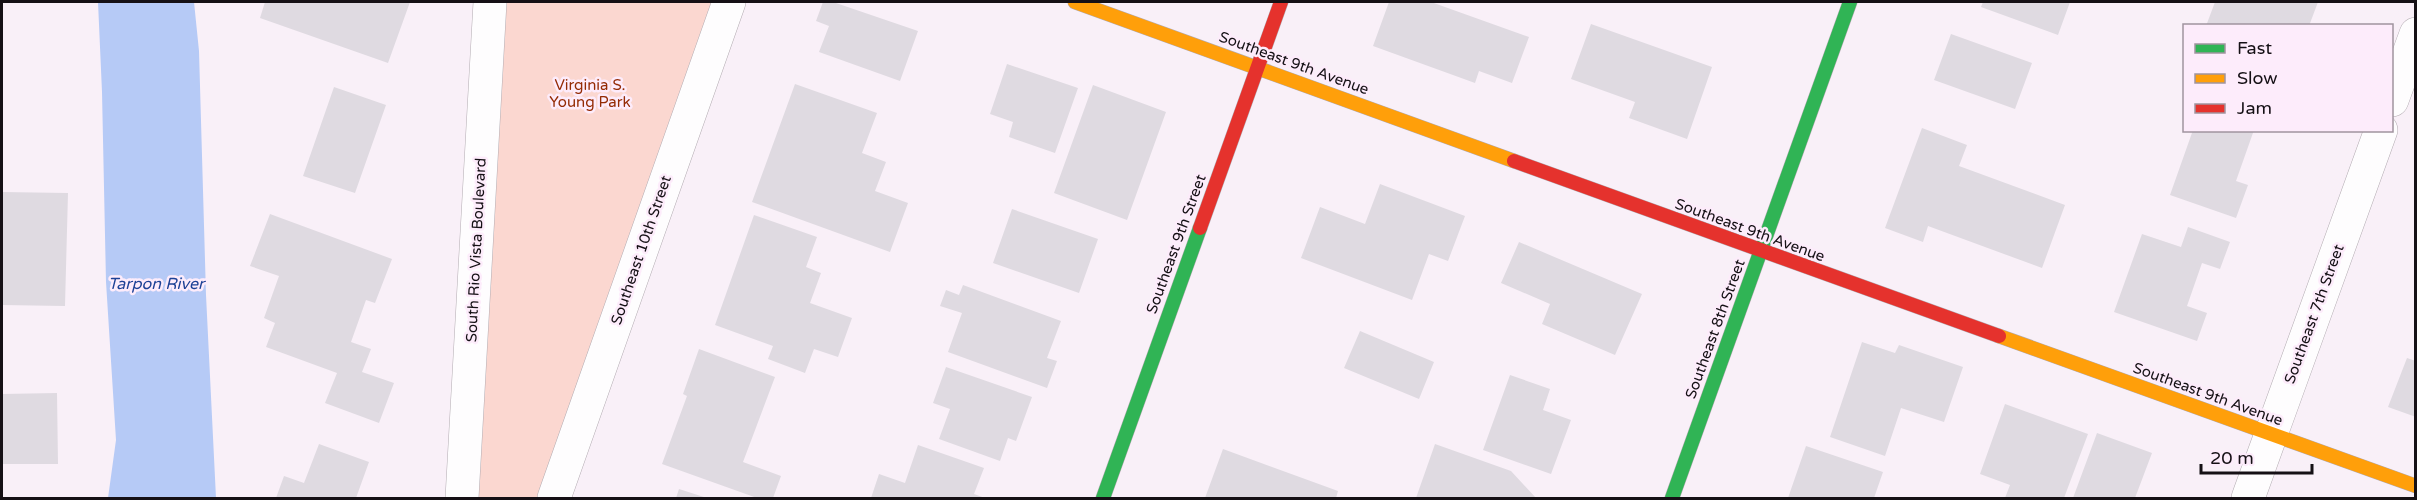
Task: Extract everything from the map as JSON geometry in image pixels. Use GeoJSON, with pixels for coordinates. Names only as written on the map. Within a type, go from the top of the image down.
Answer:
{"type":"FeatureCollection","features":[{"type":"Feature","properties":{"kind":"street","name":"South Rio Vista Boulevard"},"geometry":{"type":"LineString","coordinates":[[462,498],[490,2]]}},
{"type":"Feature","properties":{"kind":"street","name":"Southeast 10th Street"},"geometry":{"type":"LineString","coordinates":[[554,498],[729,2]]}},
{"type":"Feature","properties":{"kind":"street","name":"Southeast 9th Avenue"},"geometry":{"type":"LineString","coordinates":[[1075,2],[2415,486]]}},
{"type":"Feature","properties":{"kind":"street","name":"Southeast 9th Street"},"geometry":{"type":"LineString","coordinates":[[1103,498],[1281,2]]}},
{"type":"Feature","properties":{"kind":"street","name":"Southeast 8th Street"},"geometry":{"type":"LineString","coordinates":[[1672,498],[1850,2]]}},
{"type":"Feature","properties":{"kind":"street"},"geometry":{"type":"LineString","coordinates":[[2393,94],[2415,34]]}},
{"type":"Feature","properties":{"kind":"street","name":"Southeast 7th Street"},"geometry":{"type":"LineString","coordinates":[[2248,498],[2380,132]]}},
{"type":"Feature","properties":{"kind":"green space","name":"Virginia S. Young Park"},"geometry":{"type":"Polygon","coordinates":[[[503,2],[721,2],[543,498],[477,498],[503,2]]]}},
{"type":"Feature","properties":{"kind":"water","name":"Tarpon River"},"geometry":{"type":"Polygon","coordinates":[[[98,2],[194,2],[199,51],[206,295],[216,498],[108,498],[116,440],[106,282],[98,2]]]}},
{"type":"Feature","properties":{"kind":"building"},"geometry":{"type":"Polygon","coordinates":[[[265,2],[410,2],[388,63],[260,18],[265,2]]]}},
{"type":"Feature","properties":{"kind":"building"},"geometry":{"type":"Polygon","coordinates":[[[823,2],[833,2],[918,31],[900,81],[819,52],[829,26],[816,21],[823,2]]]}},
{"type":"Feature","properties":{"kind":"building"},"geometry":{"type":"Polygon","coordinates":[[[1389,2],[1431,2],[1529,37],[1512,83],[1479,71],[1475,83],[1373,46],[1389,2]]]}},
{"type":"Feature","properties":{"kind":"building"},"geometry":{"type":"Polygon","coordinates":[[[1983,2],[2070,2],[2058,35],[1981,7],[1983,2]]]}},
{"type":"Feature","properties":{"kind":"building"},"geometry":{"type":"Polygon","coordinates":[[[2215,2],[2318,2],[2310,24],[2207,24],[2215,2]]]}},
{"type":"Feature","properties":{"kind":"building"},"geometry":{"type":"Polygon","coordinates":[[[1591,24],[1712,67],[1687,139],[1629,118],[1635,102],[1571,79],[1591,24]]]}},
{"type":"Feature","properties":{"kind":"building"},"geometry":{"type":"Polygon","coordinates":[[[1951,34],[2032,63],[2015,109],[1934,80],[1951,34]]]}},
{"type":"Feature","properties":{"kind":"building"},"geometry":{"type":"Polygon","coordinates":[[[1007,64],[1078,88],[1055,153],[1009,137],[1013,122],[990,114],[1007,64]]]}},
{"type":"Feature","properties":{"kind":"building"},"geometry":{"type":"Polygon","coordinates":[[[795,84],[877,113],[862,153],[886,162],[875,191],[908,203],[890,252],[752,202],[795,84]]]}},
{"type":"Feature","properties":{"kind":"building"},"geometry":{"type":"Polygon","coordinates":[[[1093,85],[1166,112],[1127,220],[1054,193],[1093,85]]]}},
{"type":"Feature","properties":{"kind":"building"},"geometry":{"type":"Polygon","coordinates":[[[334,87],[386,105],[355,193],[303,176],[334,87]]]}},
{"type":"Feature","properties":{"kind":"building"},"geometry":{"type":"Polygon","coordinates":[[[1922,128],[1967,145],[1959,166],[2065,205],[2042,268],[1928,226],[1923,242],[1885,228],[1922,128]]]}},
{"type":"Feature","properties":{"kind":"building"},"geometry":{"type":"Polygon","coordinates":[[[2192,132],[2253,132],[2236,181],[2248,185],[2236,218],[2170,195],[2192,132]]]}},
{"type":"Feature","properties":{"kind":"building"},"geometry":{"type":"Polygon","coordinates":[[[1380,184],[1465,216],[1448,261],[1429,254],[1412,300],[1301,258],[1320,207],[1365,224],[1380,184]]]}},
{"type":"Feature","properties":{"kind":"building"},"geometry":{"type":"Polygon","coordinates":[[[2,192],[68,193],[65,306],[2,305],[2,192]]]}},
{"type":"Feature","properties":{"kind":"building"},"geometry":{"type":"Polygon","coordinates":[[[1012,209],[1098,239],[1079,293],[993,263],[1012,209]]]}},
{"type":"Feature","properties":{"kind":"building"},"geometry":{"type":"Polygon","coordinates":[[[270,214],[392,259],[375,303],[366,300],[351,342],[371,349],[362,372],[394,383],[379,423],[325,403],[337,373],[266,347],[275,323],[264,318],[279,276],[250,266],[270,214]]]}},
{"type":"Feature","properties":{"kind":"building"},"geometry":{"type":"Polygon","coordinates":[[[754,215],[817,237],[806,267],[821,273],[810,303],[852,318],[838,357],[814,349],[805,373],[768,359],[773,346],[715,325],[754,215]]]}},
{"type":"Feature","properties":{"kind":"building"},"geometry":{"type":"Polygon","coordinates":[[[2188,227],[2230,242],[2220,269],[2202,263],[2187,306],[2207,313],[2197,341],[2114,312],[2142,234],[2181,247],[2188,227]]]}},
{"type":"Feature","properties":{"kind":"building"},"geometry":{"type":"Polygon","coordinates":[[[1519,242],[1642,294],[1615,355],[1542,324],[1550,304],[1501,283],[1519,242]]]}},
{"type":"Feature","properties":{"kind":"building"},"geometry":{"type":"Polygon","coordinates":[[[963,285],[1061,321],[1047,358],[1057,361],[1047,388],[948,352],[962,313],[940,306],[946,290],[959,295],[963,285]]]}},
{"type":"Feature","properties":{"kind":"building"},"geometry":{"type":"Polygon","coordinates":[[[1360,331],[1434,362],[1419,399],[1344,368],[1360,331]]]}},
{"type":"Feature","properties":{"kind":"building"},"geometry":{"type":"Polygon","coordinates":[[[1862,342],[1895,353],[1899,345],[1963,367],[1944,422],[1901,408],[1885,456],[1830,437],[1862,342]]]}},
{"type":"Feature","properties":{"kind":"building"},"geometry":{"type":"Polygon","coordinates":[[[699,349],[775,377],[743,462],[781,476],[773,498],[757,498],[662,464],[687,396],[683,394],[699,349]]]}},
{"type":"Feature","properties":{"kind":"building"},"geometry":{"type":"Polygon","coordinates":[[[2407,358],[2416,361],[2416,417],[2388,407],[2407,358]]]}},
{"type":"Feature","properties":{"kind":"building"},"geometry":{"type":"Polygon","coordinates":[[[946,367],[1032,397],[1016,441],[1008,438],[1000,461],[939,439],[950,409],[933,403],[946,367]]]}},
{"type":"Feature","properties":{"kind":"building"},"geometry":{"type":"Polygon","coordinates":[[[1510,375],[1550,389],[1543,410],[1571,420],[1551,474],[1483,450],[1510,375]]]}},
{"type":"Feature","properties":{"kind":"building"},"geometry":{"type":"Polygon","coordinates":[[[57,393],[58,464],[2,464],[2,394],[57,393]]]}},
{"type":"Feature","properties":{"kind":"building"},"geometry":{"type":"Polygon","coordinates":[[[2005,404],[2088,434],[2064,498],[2005,498],[2010,485],[1980,474],[2005,404]]]}},
{"type":"Feature","properties":{"kind":"building"},"geometry":{"type":"Polygon","coordinates":[[[2097,433],[2152,453],[2135,498],[2073,498],[2097,433]]]}},
{"type":"Feature","properties":{"kind":"building"},"geometry":{"type":"Polygon","coordinates":[[[319,444],[369,462],[356,498],[276,498],[284,476],[304,483],[319,444]]]}},
{"type":"Feature","properties":{"kind":"building"},"geometry":{"type":"Polygon","coordinates":[[[1435,444],[1511,471],[1536,498],[1416,498],[1435,444]]]}},
{"type":"Feature","properties":{"kind":"building"},"geometry":{"type":"Polygon","coordinates":[[[918,445],[984,468],[974,494],[985,498],[871,498],[879,474],[905,483],[918,445]]]}},
{"type":"Feature","properties":{"kind":"building"},"geometry":{"type":"Polygon","coordinates":[[[1806,446],[1883,472],[1874,498],[1788,498],[1806,446]]]}},
{"type":"Feature","properties":{"kind":"building"},"geometry":{"type":"Polygon","coordinates":[[[1223,449],[1338,491],[1336,498],[1205,498],[1223,449]]]}},
{"type":"Feature","properties":{"kind":"building"},"geometry":{"type":"Polygon","coordinates":[[[679,489],[707,498],[676,498],[679,489]]]}},
{"type":"Feature","properties":{"kind":"traffic: fast"},"geometry":{"type":"LineString","coordinates":[[1672,498],[1850,2]]}},
{"type":"Feature","properties":{"kind":"traffic: fast"},"geometry":{"type":"LineString","coordinates":[[1103,498],[1200,228]]}},
{"type":"Feature","properties":{"kind":"traffic: slow"},"geometry":{"type":"LineString","coordinates":[[1075,2],[1514,161]]}},
{"type":"Feature","properties":{"kind":"traffic: slow"},"geometry":{"type":"LineString","coordinates":[[1999,336],[2416,486]]}},
{"type":"Feature","properties":{"kind":"traffic: jam"},"geometry":{"type":"LineString","coordinates":[[1200,228],[1281,2]]}},
{"type":"Feature","properties":{"kind":"traffic: jam"},"geometry":{"type":"LineString","coordinates":[[1514,161],[1999,336]]}}]}
